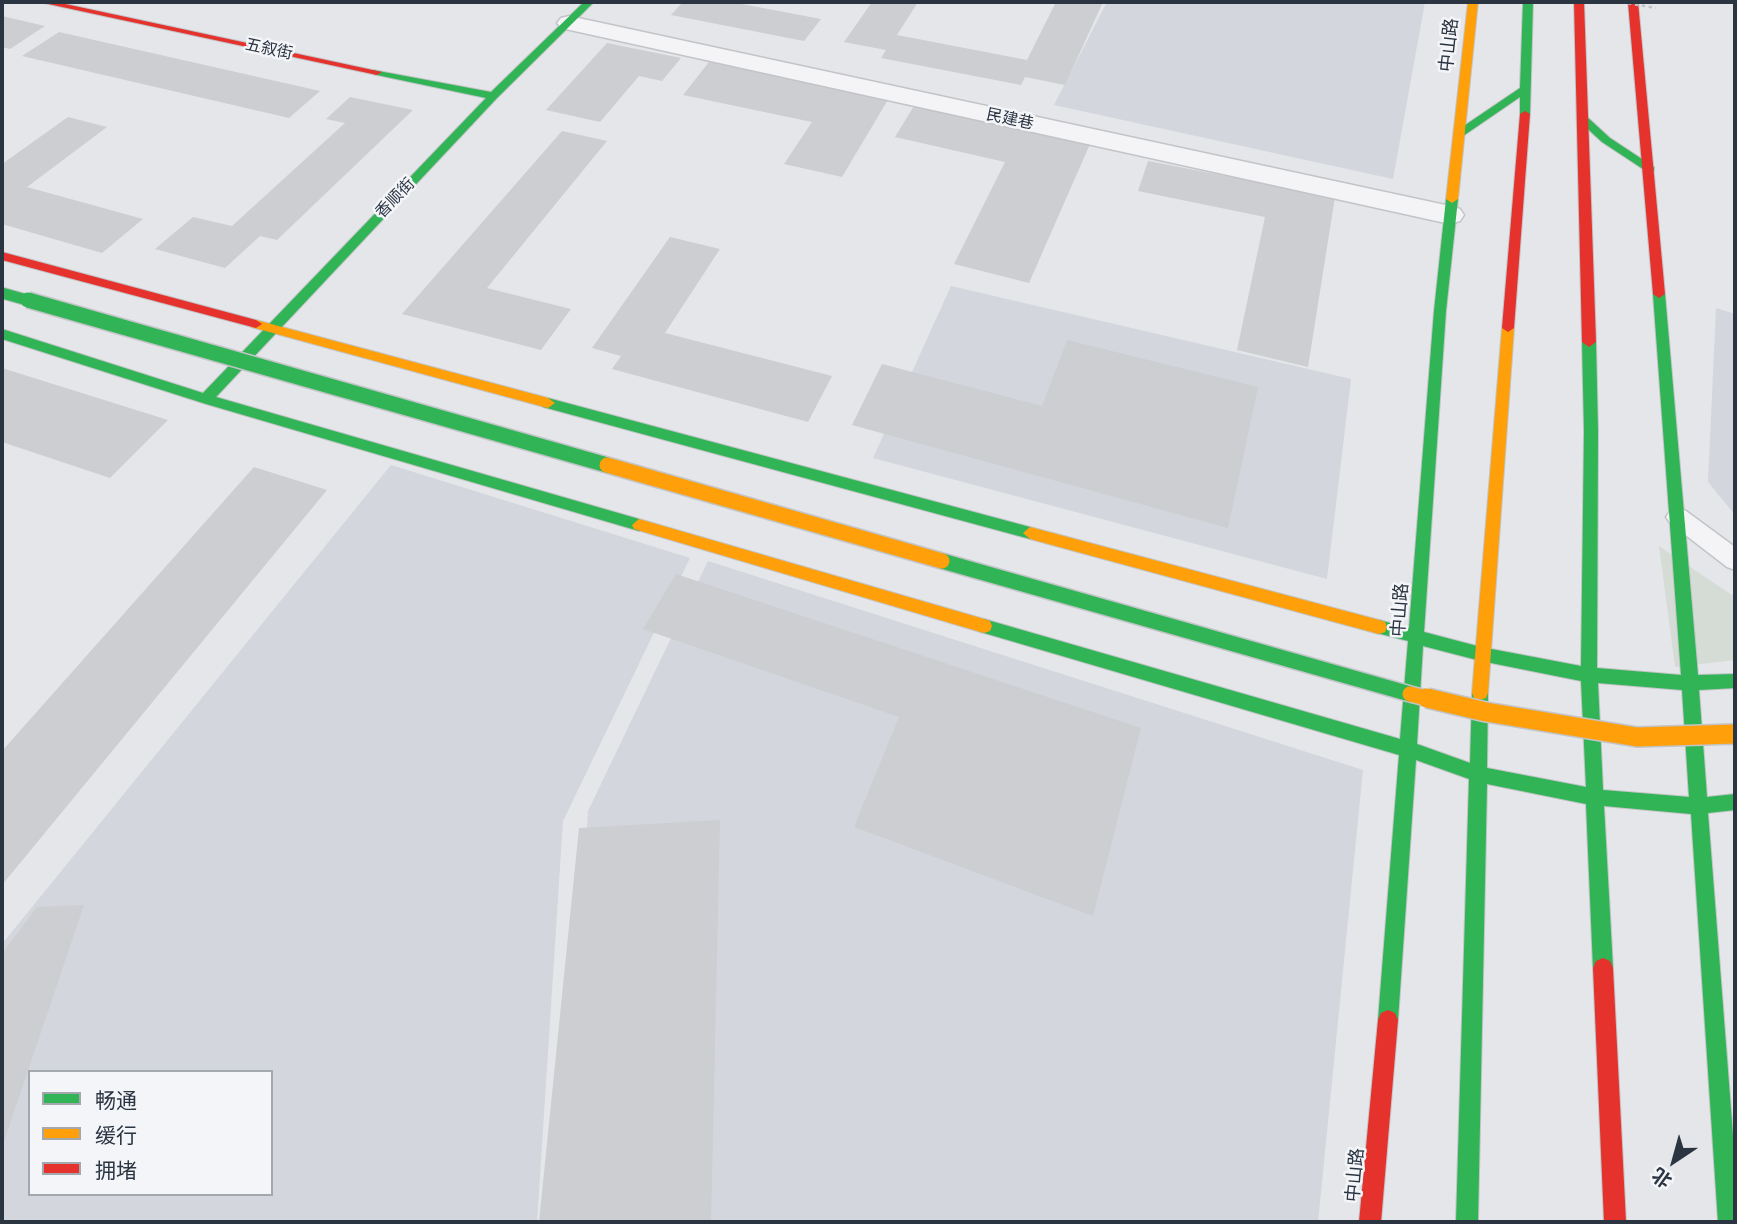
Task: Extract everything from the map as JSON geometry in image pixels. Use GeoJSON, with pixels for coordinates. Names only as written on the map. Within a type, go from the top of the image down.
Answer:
{"type":"FeatureCollection","features":[{"type":"Feature","properties":{"kind":"main road","name":"五叙街"},"geometry":{"type":"LineString","coordinates":[[44,2],[493,96]]}},
{"type":"Feature","properties":{"kind":"main road","name":"香顺街"},"geometry":{"type":"LineString","coordinates":[[206,399],[493,96],[589,2]]}},
{"type":"Feature","properties":{"kind":"main road","name":"中山路"},"geometry":{"type":"LineString","coordinates":[[1370,1222],[1393,959],[1440,311],[1474,2]]}},
{"type":"Feature","properties":{"kind":"main road"},"geometry":{"type":"LineString","coordinates":[[1467,1222],[1480,654],[1527,88],[1528,2]]}},
{"type":"Feature","properties":{"kind":"main road"},"geometry":{"type":"LineString","coordinates":[[1579,2],[1591,431],[1589,675],[1615,1222]]}},
{"type":"Feature","properties":{"kind":"main road"},"geometry":{"type":"LineString","coordinates":[[1633,2],[1650,169],[1689,682],[1723,808],[1729,1222]]}},
{"type":"Feature","properties":{"kind":"main road"},"geometry":{"type":"LineString","coordinates":[[1459,134],[1527,88]]}},
{"type":"Feature","properties":{"kind":"main road"},"geometry":{"type":"LineString","coordinates":[[1582,118],[1606,140],[1650,169]]}},
{"type":"Feature","properties":{"kind":"main road"},"geometry":{"type":"LineString","coordinates":[[1627,179],[1650,169]]}},
{"type":"Feature","properties":{"kind":"main road"},"geometry":{"type":"LineString","coordinates":[[1585,219],[1597,199]]}},
{"type":"Feature","properties":{"kind":"main road"},"geometry":{"type":"LineString","coordinates":[[2,256],[1480,654],[1589,675],[1689,682],[1735,681]]}},
{"type":"Feature","properties":{"kind":"main road"},"geometry":{"type":"LineString","coordinates":[[2,293],[1395,690],[1486,712],[1637,737],[1735,734]]}},
{"type":"Feature","properties":{"kind":"main road"},"geometry":{"type":"LineString","coordinates":[[2,334],[206,399],[1407,749],[1478,774],[1593,797],[1723,808]]}},
{"type":"Feature","properties":{"kind":"street","name":"民建巷"},"geometry":{"type":"LineString","coordinates":[[569,23],[1450,215]]}},
{"type":"Feature","properties":{"kind":"lane"},"geometry":{"type":"LineString","coordinates":[[1678,517],[1735,560]]}},
{"type":"Feature","properties":{"kind":"path"},"geometry":{"type":"LineString","coordinates":[[1620,2],[1656,8]]}},
{"type":"Feature","properties":{"kind":"shaded area"},"geometry":{"type":"Polygon","coordinates":[[[1107,2],[1425,2],[1393,179],[1054,105],[1107,2]]]}},
{"type":"Feature","properties":{"kind":"shaded area"},"geometry":{"type":"Polygon","coordinates":[[[951,286],[1351,379],[1327,579],[873,458],[951,286]]]}},
{"type":"Feature","properties":{"kind":"shaded area"},"geometry":{"type":"Polygon","coordinates":[[[1716,308],[1735,314],[1735,515],[1708,482],[1716,308]]]}},
{"type":"Feature","properties":{"kind":"shaded area"},"geometry":{"type":"Polygon","coordinates":[[[391,465],[690,558],[563,821],[537,1222],[2,1222],[2,944],[391,465]]]}},
{"type":"Feature","properties":{"kind":"shaded area"},"geometry":{"type":"Polygon","coordinates":[[[1659,546],[1735,597],[1735,660],[1675,667],[1659,546]]]}},
{"type":"Feature","properties":{"kind":"shaded area"},"geometry":{"type":"Polygon","coordinates":[[[708,561],[1363,770],[1318,1222],[563,1222],[588,811],[708,561]]]}},
{"type":"Feature","properties":{"kind":"building"},"geometry":{"type":"Polygon","coordinates":[[[683,2],[731,2],[821,19],[804,41],[671,15],[683,2]]]}},
{"type":"Feature","properties":{"kind":"building"},"geometry":{"type":"Polygon","coordinates":[[[872,2],[918,2],[897,35],[1027,60],[1056,2],[1103,2],[1065,85],[1025,77],[1021,85],[881,58],[886,50],[844,42],[872,2]]]}},
{"type":"Feature","properties":{"kind":"building"},"geometry":{"type":"Polygon","coordinates":[[[2,16],[45,26],[10,49],[2,47],[2,16]]]}},
{"type":"Feature","properties":{"kind":"building"},"geometry":{"type":"Polygon","coordinates":[[[59,32],[320,91],[289,118],[22,56],[59,32]]]}},
{"type":"Feature","properties":{"kind":"building"},"geometry":{"type":"Polygon","coordinates":[[[607,43],[681,58],[662,81],[639,76],[600,122],[546,110],[607,43]]]}},
{"type":"Feature","properties":{"kind":"building"},"geometry":{"type":"Polygon","coordinates":[[[709,62],[889,98],[842,177],[784,164],[812,122],[683,95],[709,62]]]}},
{"type":"Feature","properties":{"kind":"building"},"geometry":{"type":"Polygon","coordinates":[[[350,97],[413,110],[277,240],[260,236],[225,268],[155,249],[193,217],[232,226],[345,123],[326,119],[350,97]]]}},
{"type":"Feature","properties":{"kind":"building"},"geometry":{"type":"Polygon","coordinates":[[[914,106],[1090,144],[1029,283],[954,264],[1005,162],[895,137],[914,106]]]}},
{"type":"Feature","properties":{"kind":"building"},"geometry":{"type":"Polygon","coordinates":[[[68,117],[107,127],[27,187],[143,219],[102,253],[2,224],[2,164],[68,117]]]}},
{"type":"Feature","properties":{"kind":"building"},"geometry":{"type":"Polygon","coordinates":[[[562,131],[607,141],[487,288],[571,309],[541,350],[402,314],[562,131]]]}},
{"type":"Feature","properties":{"kind":"building"},"geometry":{"type":"Polygon","coordinates":[[[1148,161],[1335,197],[1308,367],[1237,350],[1265,217],[1138,191],[1148,161]]]}},
{"type":"Feature","properties":{"kind":"building"},"geometry":{"type":"Polygon","coordinates":[[[670,237],[720,249],[665,333],[832,376],[808,422],[612,369],[621,356],[592,348],[670,237]]]}},
{"type":"Feature","properties":{"kind":"building"},"geometry":{"type":"Polygon","coordinates":[[[1067,340],[1258,387],[1228,528],[852,425],[882,364],[1042,406],[1067,340]]]}},
{"type":"Feature","properties":{"kind":"building"},"geometry":{"type":"Polygon","coordinates":[[[2,368],[168,420],[110,478],[2,442],[2,368]]]}},
{"type":"Feature","properties":{"kind":"building"},"geometry":{"type":"Polygon","coordinates":[[[254,467],[327,490],[2,885],[2,751],[254,467]]]}},
{"type":"Feature","properties":{"kind":"building"},"geometry":{"type":"Polygon","coordinates":[[[676,574],[1141,728],[1093,916],[854,827],[899,717],[643,629],[676,574]]]}},
{"type":"Feature","properties":{"kind":"building"},"geometry":{"type":"Polygon","coordinates":[[[720,820],[711,1222],[539,1222],[579,828],[720,820]]]}},
{"type":"Feature","properties":{"kind":"building"},"geometry":{"type":"Polygon","coordinates":[[[84,905],[2,1147],[2,954],[37,907],[84,905]]]}},
{"type":"Feature","properties":{"kind":"traffic: fast"},"geometry":{"type":"LineString","coordinates":[[206,399],[493,96],[589,2]]}},
{"type":"Feature","properties":{"kind":"traffic: fast"},"geometry":{"type":"LineString","coordinates":[[1525,114],[1528,2]]}},
{"type":"Feature","properties":{"kind":"traffic: fast"},"geometry":{"type":"LineString","coordinates":[[377,72],[493,96]]}},
{"type":"Feature","properties":{"kind":"traffic: fast"},"geometry":{"type":"LineString","coordinates":[[1459,134],[1527,88]]}},
{"type":"Feature","properties":{"kind":"traffic: fast"},"geometry":{"type":"LineString","coordinates":[[1582,118],[1606,140],[1650,169]]}},
{"type":"Feature","properties":{"kind":"traffic: fast"},"geometry":{"type":"LineString","coordinates":[[1388,1020],[1440,311],[1452,199]]}},
{"type":"Feature","properties":{"kind":"traffic: fast"},"geometry":{"type":"LineString","coordinates":[[2,293],[607,465]]}},
{"type":"Feature","properties":{"kind":"traffic: fast"},"geometry":{"type":"LineString","coordinates":[[1659,294],[1678,517],[1729,1222]]}},
{"type":"Feature","properties":{"kind":"traffic: fast"},"geometry":{"type":"LineString","coordinates":[[2,334],[206,399],[639,525]]}},
{"type":"Feature","properties":{"kind":"traffic: fast"},"geometry":{"type":"LineString","coordinates":[[1589,342],[1589,675],[1603,968]]}},
{"type":"Feature","properties":{"kind":"traffic: fast"},"geometry":{"type":"LineString","coordinates":[[548,403],[1030,533]]}},
{"type":"Feature","properties":{"kind":"traffic: fast"},"geometry":{"type":"LineString","coordinates":[[942,561],[1410,694]]}},
{"type":"Feature","properties":{"kind":"traffic: fast"},"geometry":{"type":"LineString","coordinates":[[984,626],[1407,749],[1478,774],[1593,797],[1698,806],[1735,802]]}},
{"type":"Feature","properties":{"kind":"traffic: fast"},"geometry":{"type":"LineString","coordinates":[[1379,627],[1481,654],[1589,675],[1689,683],[1735,681]]}},
{"type":"Feature","properties":{"kind":"traffic: fast"},"geometry":{"type":"LineString","coordinates":[[1467,1222],[1480,693]]}},
{"type":"Feature","properties":{"kind":"traffic: slow"},"geometry":{"type":"LineString","coordinates":[[1452,199],[1473,2]]}},
{"type":"Feature","properties":{"kind":"traffic: slow"},"geometry":{"type":"LineString","coordinates":[[256,324],[548,403]]}},
{"type":"Feature","properties":{"kind":"traffic: slow"},"geometry":{"type":"LineString","coordinates":[[1480,693],[1508,328]]}},
{"type":"Feature","properties":{"kind":"traffic: slow"},"geometry":{"type":"LineString","coordinates":[[607,465],[942,561]]}},
{"type":"Feature","properties":{"kind":"traffic: slow"},"geometry":{"type":"LineString","coordinates":[[639,525],[984,626]]}},
{"type":"Feature","properties":{"kind":"traffic: slow"},"geometry":{"type":"LineString","coordinates":[[1030,533],[1379,627]]}},
{"type":"Feature","properties":{"kind":"traffic: slow"},"geometry":{"type":"LineString","coordinates":[[1410,694],[1486,712],[1637,737],[1735,734]]}},
{"type":"Feature","properties":{"kind":"traffic: jam"},"geometry":{"type":"LineString","coordinates":[[44,2],[377,72]]}},
{"type":"Feature","properties":{"kind":"traffic: jam"},"geometry":{"type":"LineString","coordinates":[[1579,2],[1589,342]]}},
{"type":"Feature","properties":{"kind":"traffic: jam"},"geometry":{"type":"LineString","coordinates":[[1633,2],[1659,294]]}},
{"type":"Feature","properties":{"kind":"traffic: jam"},"geometry":{"type":"LineString","coordinates":[[1508,328],[1525,114]]}},
{"type":"Feature","properties":{"kind":"traffic: jam"},"geometry":{"type":"LineString","coordinates":[[2,256],[256,324]]}},
{"type":"Feature","properties":{"kind":"traffic: jam"},"geometry":{"type":"LineString","coordinates":[[1603,968],[1615,1222]]}},
{"type":"Feature","properties":{"kind":"traffic: jam"},"geometry":{"type":"LineString","coordinates":[[1370,1222],[1388,1020]]}}]}
